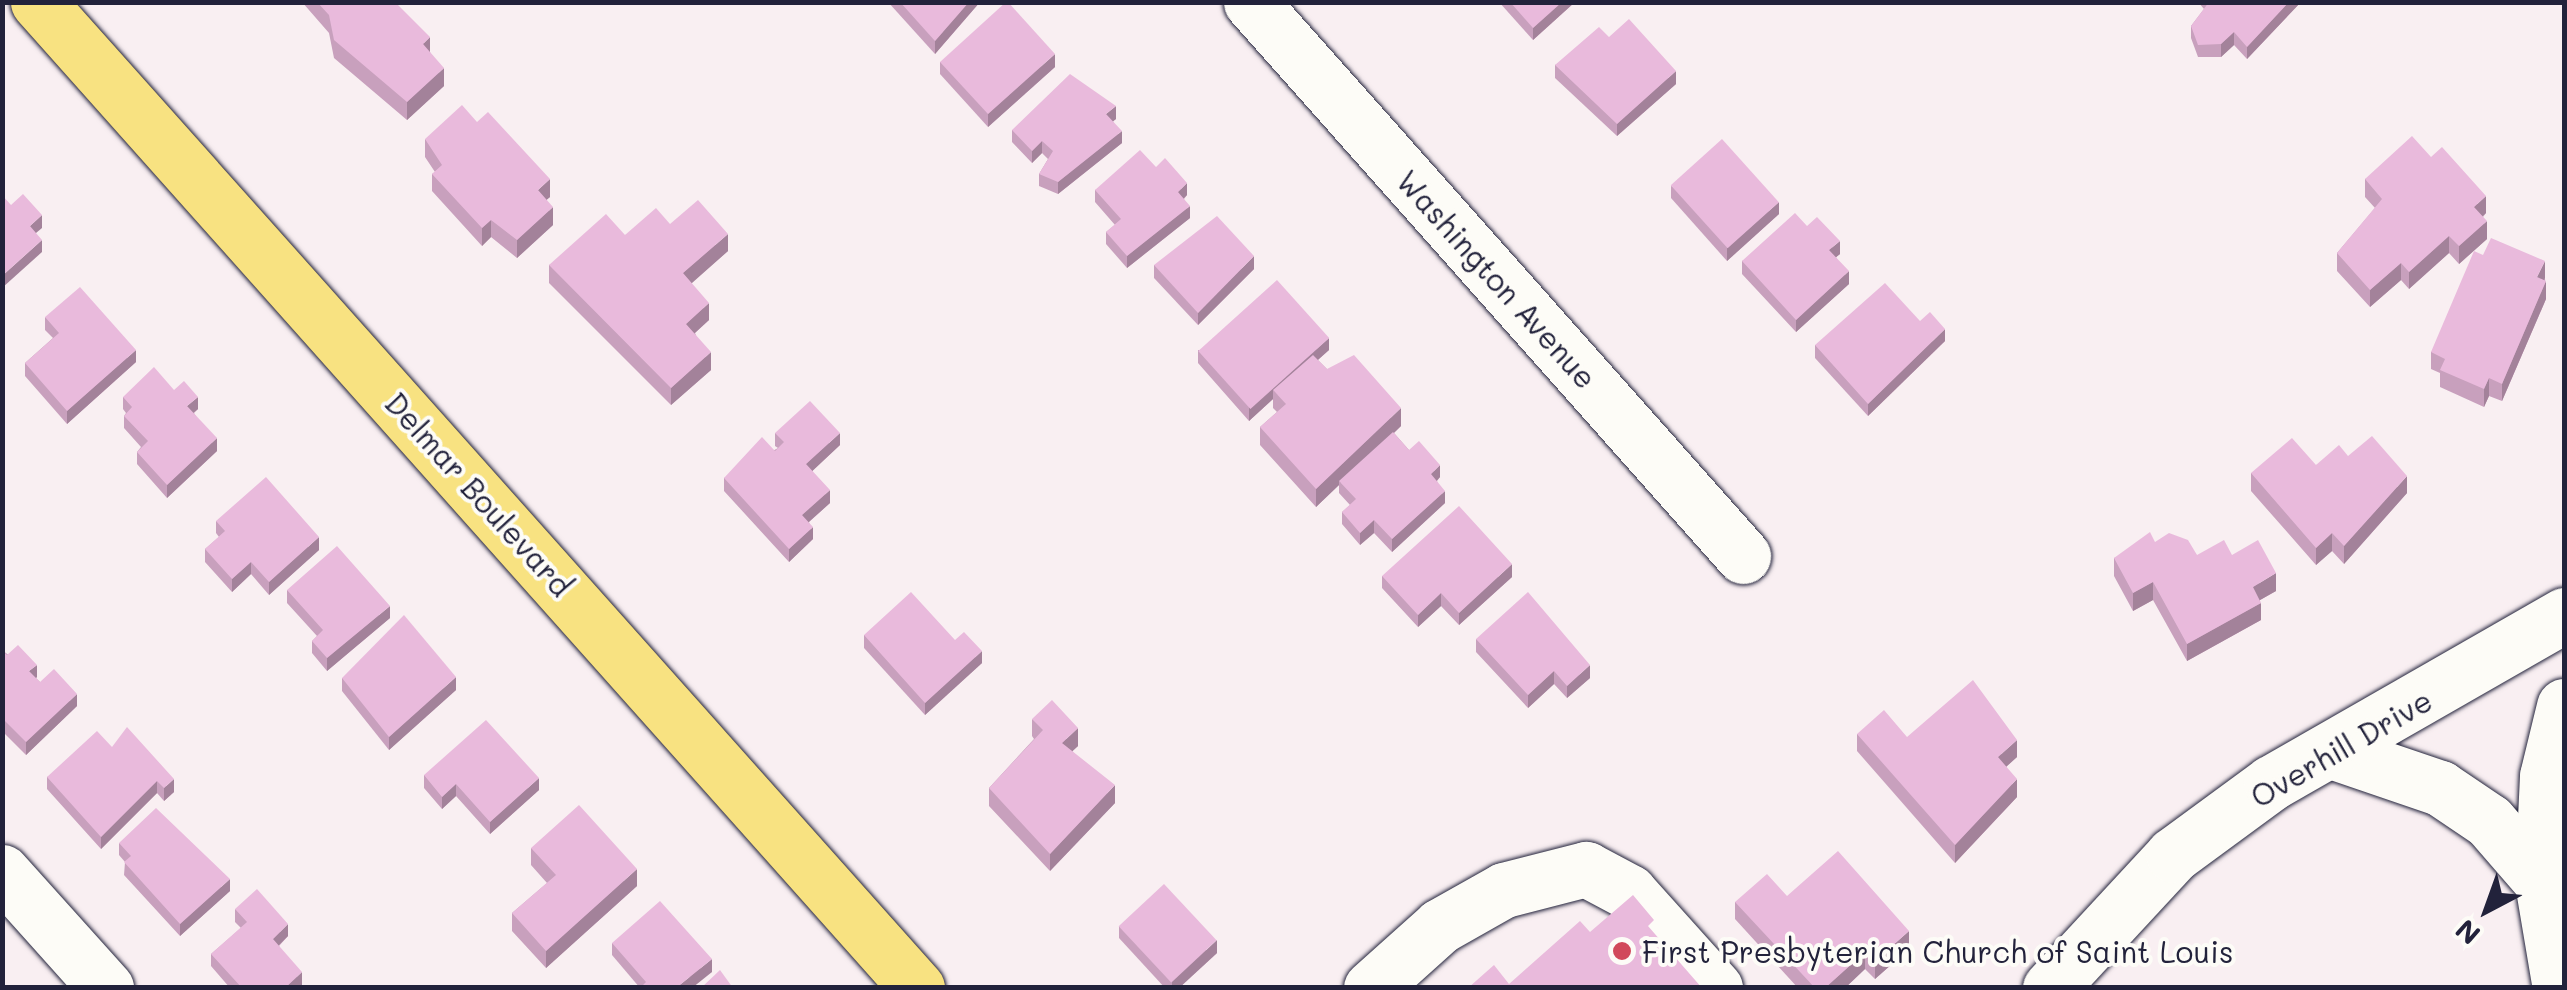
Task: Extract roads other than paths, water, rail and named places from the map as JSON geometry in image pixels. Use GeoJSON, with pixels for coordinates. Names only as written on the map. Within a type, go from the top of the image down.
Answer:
{"type":"FeatureCollection","features":[{"type":"Feature","properties":{"kind":"main road","name":"Delmar Boulevard"},"geometry":{"type":"LineString","coordinates":[[38,2],[917,988]]}},
{"type":"Feature","properties":{"kind":"street","name":"Washington Avenue"},"geometry":{"type":"LineString","coordinates":[[1252,2],[1743,556]]}},
{"type":"Feature","properties":{"kind":"street","name":"Overhill Drive"},"geometry":{"type":"LineString","coordinates":[[2050,988],[2173,855],[2270,783],[2337,752],[2564,615]]}},
{"type":"Feature","properties":{"kind":"street"},"geometry":{"type":"LineString","coordinates":[[2560,988],[2542,882],[2546,776],[2564,706]]}},
{"type":"Feature","properties":{"kind":"street"},"geometry":{"type":"LineString","coordinates":[[2337,752],[2440,788],[2489,821],[2542,882]]}},
{"type":"Feature","properties":{"kind":"street"},"geometry":{"type":"LineString","coordinates":[[1371,988],[1440,926],[1488,899],[1541,874],[1586,869],[1630,892],[1715,988]]}},
{"type":"Feature","properties":{"kind":"street"},"geometry":{"type":"LineString","coordinates":[[2,872],[106,988]]}},
{"type":"Feature","properties":{"kind":"place","name":"First Presbyterian Church of Saint Louis"},"geometry":{"type":"Point","coordinates":[1622,951]}}]}
